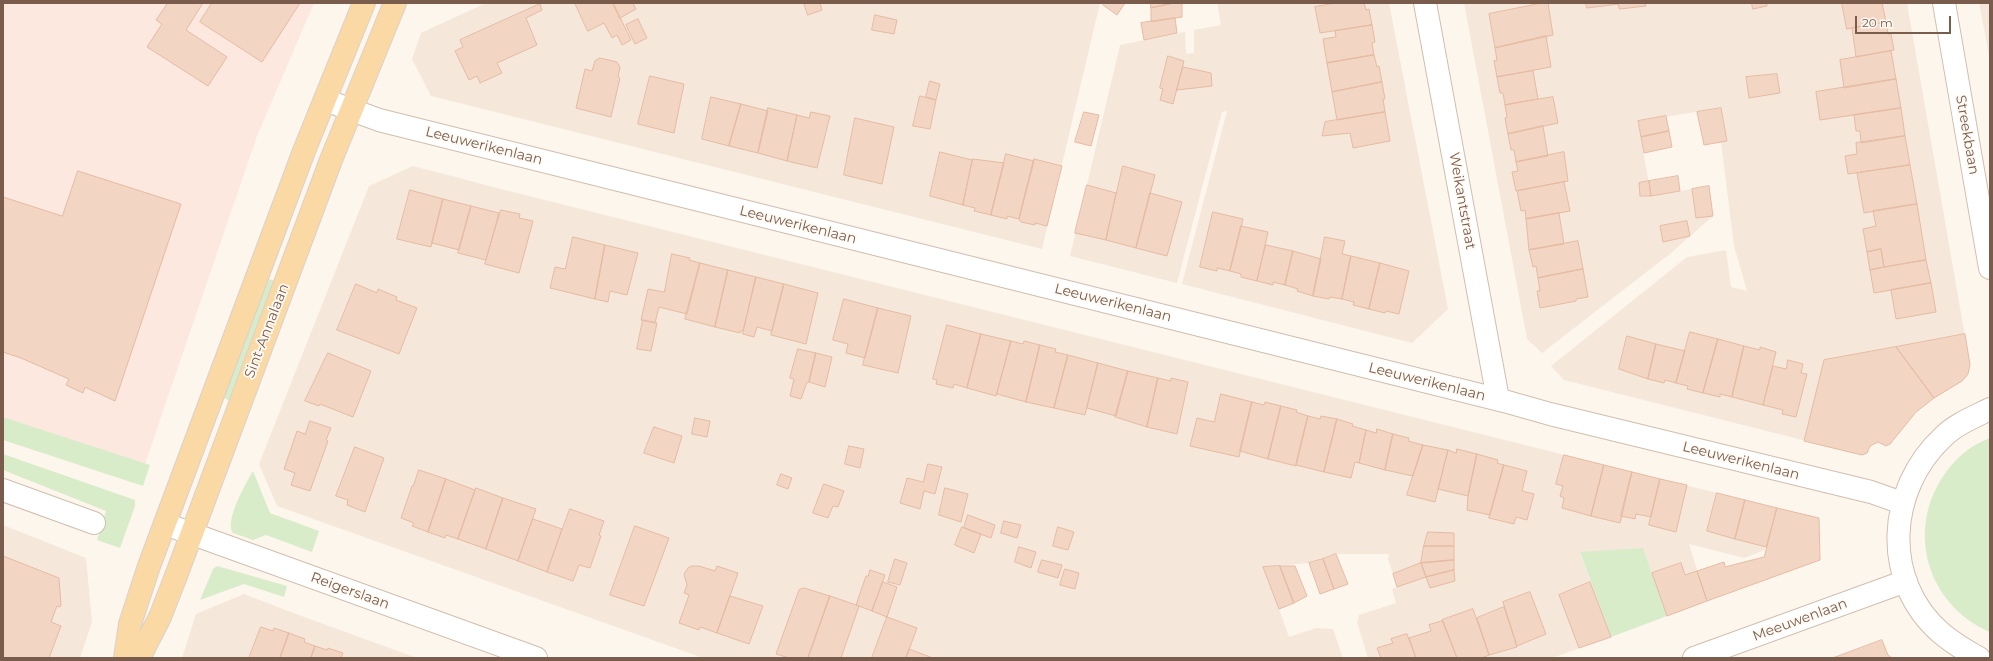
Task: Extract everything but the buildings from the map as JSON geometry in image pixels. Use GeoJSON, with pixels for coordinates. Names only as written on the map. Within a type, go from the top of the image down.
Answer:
{"type":"FeatureCollection","features":[{"type":"Feature","properties":{"kind":"main road","name":"Sint-Annalaan"},"geometry":{"type":"LineString","coordinates":[[125,658],[130,624],[165,524],[324,100],[364,3]]}},
{"type":"Feature","properties":{"kind":"main road","name":"Sint-Annalaan"},"geometry":{"type":"LineString","coordinates":[[139,658],[160,617],[331,160],[395,3]]}},
{"type":"Feature","properties":{"kind":"street","name":"Weikantstraat"},"geometry":{"type":"LineString","coordinates":[[1425,3],[1498,400]]}},
{"type":"Feature","properties":{"kind":"street","name":"Streekbaan"},"geometry":{"type":"LineString","coordinates":[[1944,3],[1990,268]]}},
{"type":"Feature","properties":{"kind":"street","name":"Leeuwerikenlaan"},"geometry":{"type":"LineString","coordinates":[[324,100],[352,111],[395,124],[1550,414],[1871,492],[1902,503]]}},
{"type":"Feature","properties":{"kind":"street"},"geometry":{"type":"LineString","coordinates":[[1979,658],[1953,652],[1940,633],[1925,616],[1906,581],[1899,553],[1898,536],[1902,503],[1912,478],[1926,456],[1944,436],[1964,422],[1990,409]]}},
{"type":"Feature","properties":{"kind":"street"},"geometry":{"type":"LineString","coordinates":[[3,490],[94,523]]}},
{"type":"Feature","properties":{"kind":"street","name":"Reigerslaan"},"geometry":{"type":"LineString","coordinates":[[165,524],[536,658]]}},
{"type":"Feature","properties":{"kind":"street","name":"Meeuwenlaan"},"geometry":{"type":"LineString","coordinates":[[1694,658],[1906,581]]}},
{"type":"Feature","properties":{"kind":"shaded area"},"geometry":{"type":"Polygon","coordinates":[[[3,3],[314,3],[257,136],[145,464],[3,417],[3,3]]]}},
{"type":"Feature","properties":{"kind":"shaded area"},"geometry":{"type":"Polygon","coordinates":[[[486,3],[1100,3],[1042,249],[431,96],[412,59],[421,33],[486,3]]]}},
{"type":"Feature","properties":{"kind":"shaded area"},"geometry":{"type":"Polygon","coordinates":[[[1217,3],[1389,3],[1448,309],[1412,343],[1182,284],[1227,111],[1222,112],[1177,283],[1070,256],[1120,45],[1185,32],[1186,54],[1194,53],[1194,30],[1221,25],[1217,3]]]}},
{"type":"Feature","properties":{"kind":"shaded area"},"geometry":{"type":"Polygon","coordinates":[[[1464,3],[1907,3],[1970,365],[1967,376],[1962,381],[1934,398],[1916,412],[1886,446],[1878,442],[1870,446],[1867,453],[1862,455],[1564,380],[1551,366],[1687,257],[1726,250],[1731,287],[1747,291],[1734,246],[1721,142],[1727,140],[1721,108],[1638,121],[1651,196],[1709,186],[1713,216],[1671,253],[1542,353],[1527,339],[1464,3]]]}},
{"type":"Feature","properties":{"kind":"shaded area"},"geometry":{"type":"Polygon","coordinates":[[[1979,3],[1990,3],[1990,63],[1987,44],[1979,3]]]}},
{"type":"Feature","properties":{"kind":"shaded area"},"geometry":{"type":"Polygon","coordinates":[[[413,166],[1777,508],[1765,550],[1744,558],[1689,544],[1707,601],[1667,616],[1643,549],[1580,553],[1611,637],[1552,658],[1368,658],[1357,622],[1359,615],[1396,603],[1392,589],[1397,587],[1388,559],[1389,554],[1336,554],[1309,563],[1264,567],[1289,637],[1316,628],[1333,629],[1343,658],[703,658],[277,506],[259,464],[369,186],[413,166]]]}},
{"type":"Feature","properties":{"kind":"shaded area"},"geometry":{"type":"Polygon","coordinates":[[[3,525],[86,558],[92,622],[80,658],[3,658],[3,525]]]}},
{"type":"Feature","properties":{"kind":"shaded area"},"geometry":{"type":"Polygon","coordinates":[[[244,594],[417,658],[182,658],[196,614],[244,594]]]}},
{"type":"Feature","properties":{"kind":"green space"},"geometry":{"type":"Polygon","coordinates":[[[268,279],[273,280],[274,285],[230,401],[224,398],[223,394],[268,279]]]}},
{"type":"Feature","properties":{"kind":"green space"},"geometry":{"type":"Polygon","coordinates":[[[3,417],[150,465],[143,486],[3,440],[3,417]]]}},
{"type":"Feature","properties":{"kind":"green space"},"geometry":{"type":"Polygon","coordinates":[[[1990,438],[1990,632],[1969,620],[1952,605],[1939,587],[1930,566],[1925,544],[1926,522],[1931,500],[1946,471],[1969,449],[1990,438]]]}},
{"type":"Feature","properties":{"kind":"green space"},"geometry":{"type":"Polygon","coordinates":[[[3,454],[135,500],[135,506],[120,548],[97,540],[106,511],[3,470],[3,454]]]}},
{"type":"Feature","properties":{"kind":"green space"},"geometry":{"type":"Polygon","coordinates":[[[253,471],[270,513],[319,531],[312,552],[266,535],[253,540],[233,533],[231,520],[241,493],[253,471]]]}},
{"type":"Feature","properties":{"kind":"green space"},"geometry":{"type":"Polygon","coordinates":[[[1643,548],[1667,616],[1611,637],[1580,552],[1643,548]]]}},
{"type":"Feature","properties":{"kind":"green space"},"geometry":{"type":"Polygon","coordinates":[[[217,566],[287,586],[284,597],[244,584],[200,600],[213,569],[217,566]]]}}]}
